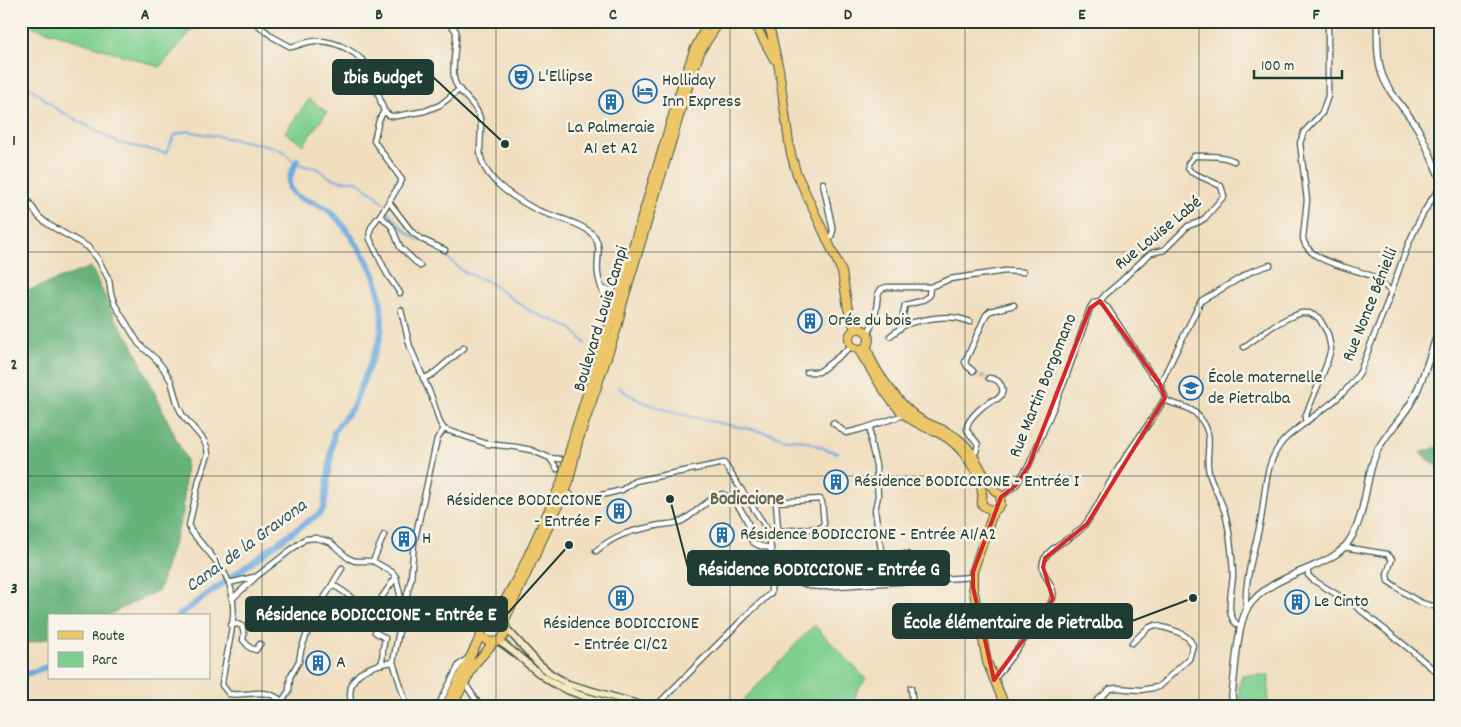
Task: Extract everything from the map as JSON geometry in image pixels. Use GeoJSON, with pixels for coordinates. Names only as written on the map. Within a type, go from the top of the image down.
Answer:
{"type":"FeatureCollection","features":[{"type":"Feature","properties":{"kind":"main road","name":"Boulevard Louis Campi"},"geometry":{"type":"LineString","coordinates":[[494,616],[522,569],[561,483],[575,431],[682,85],[694,50],[709,21]]}},
{"type":"Feature","properties":{"kind":"main road","name":"Boulevard Louis Campi"},"geometry":{"type":"LineString","coordinates":[[505,625],[568,485],[578,442],[612,336],[617,328],[623,302],[692,77],[701,50],[720,21]]}},
{"type":"Feature","properties":{"kind":"main road"},"geometry":{"type":"LineString","coordinates":[[754,21],[779,68]]}},
{"type":"Feature","properties":{"kind":"main road"},"geometry":{"type":"LineString","coordinates":[[766,21],[771,33],[779,68],[790,150],[796,172],[842,272],[848,309],[855,330]]}},
{"type":"Feature","properties":{"kind":"main road"},"geometry":{"type":"LineString","coordinates":[[994,510],[984,507],[983,495],[975,471],[960,448],[908,414],[886,394],[849,337],[855,330],[864,329],[868,333],[870,340],[867,346],[869,354],[908,414],[945,430],[963,443],[993,490],[998,492],[1001,497],[1001,504],[994,510],[973,572],[973,587],[987,662],[1005,706]]}},
{"type":"Feature","properties":{"kind":"main road"},"geometry":{"type":"LineString","coordinates":[[855,348],[867,346]]}},
{"type":"Feature","properties":{"kind":"main road"},"geometry":{"type":"LineString","coordinates":[[983,495],[993,490]]}},
{"type":"Feature","properties":{"kind":"main road"},"geometry":{"type":"LineString","coordinates":[[446,706],[472,656],[481,635],[480,629],[483,621],[494,616],[505,625],[537,662],[551,674],[568,684],[645,706]]}},
{"type":"Feature","properties":{"kind":"main road"},"geometry":{"type":"LineString","coordinates":[[452,706],[475,664],[504,636],[505,625]]}},
{"type":"Feature","properties":{"kind":"main road"},"geometry":{"type":"LineString","coordinates":[[481,635],[487,641],[496,642],[511,648],[548,680],[566,690],[607,704],[620,706]]}},
{"type":"Feature","properties":{"kind":"street"},"geometry":{"type":"LineString","coordinates":[[253,21],[291,48],[318,40],[351,51],[368,68],[384,111],[390,116],[425,111],[440,105],[460,89]]}},
{"type":"Feature","properties":{"kind":"street"},"geometry":{"type":"LineString","coordinates":[[448,21],[456,31],[454,80],[478,113],[481,123],[480,156],[489,174],[504,189],[532,208],[588,230],[595,237],[599,254],[598,272],[607,306]]}},
{"type":"Feature","properties":{"kind":"street"},"geometry":{"type":"LineString","coordinates":[[1328,21],[1328,96],[1322,113],[1304,132],[1300,143],[1307,200],[1304,243],[1316,256],[1371,275],[1391,292]]}},
{"type":"Feature","properties":{"kind":"street"},"geometry":{"type":"LineString","coordinates":[[1377,21],[1381,72],[1390,89],[1419,130],[1440,178]]}},
{"type":"Feature","properties":{"kind":"street"},"geometry":{"type":"LineString","coordinates":[[384,111],[379,120],[374,141],[402,180],[370,228],[370,239],[387,274],[400,292]]}},
{"type":"Feature","properties":{"kind":"street","name":"Rue Louise Labé"},"geometry":{"type":"LineString","coordinates":[[1100,301],[1144,258],[1151,253],[1164,250],[1188,226],[1205,218],[1224,196],[1221,186],[1191,172],[1188,168],[1190,158],[1201,156],[1228,158],[1234,161]]}},
{"type":"Feature","properties":{"kind":"street"},"geometry":{"type":"LineString","coordinates":[[823,183],[832,231],[829,242]]}},
{"type":"Feature","properties":{"kind":"street","name":"Rue Nonce Bénielli"},"geometry":{"type":"LineString","coordinates":[[1246,610],[1245,593],[1249,566],[1260,523],[1267,474],[1272,459],[1282,442],[1291,433],[1325,408],[1360,372],[1396,275],[1426,208],[1440,188]]}},
{"type":"Feature","properties":{"kind":"street"},"geometry":{"type":"LineString","coordinates":[[21,189],[39,217],[49,225],[88,247],[98,259],[109,280],[110,294],[116,305],[139,344],[163,368],[183,416],[203,439],[208,455],[199,480],[189,526],[224,573],[229,583],[232,599],[231,625],[222,678],[224,690],[229,694],[236,695],[262,692],[272,695],[287,706]]}},
{"type":"Feature","properties":{"kind":"street"},"geometry":{"type":"LineString","coordinates":[[389,202],[412,232],[423,240],[445,250]]}},
{"type":"Feature","properties":{"kind":"street"},"geometry":{"type":"LineString","coordinates":[[380,215],[392,228],[400,247],[420,266]]}},
{"type":"Feature","properties":{"kind":"street"},"geometry":{"type":"LineString","coordinates":[[1160,384],[1201,301],[1252,271],[1270,265]]}},
{"type":"Feature","properties":{"kind":"street"},"geometry":{"type":"LineString","coordinates":[[868,333],[875,318],[880,289],[887,286],[930,287],[950,279],[1005,271],[1023,272]]}},
{"type":"Feature","properties":{"kind":"street"},"geometry":{"type":"LineString","coordinates":[[906,324],[903,315],[905,305],[921,301],[929,296],[930,287]]}},
{"type":"Feature","properties":{"kind":"street"},"geometry":{"type":"LineString","coordinates":[[602,289],[613,290]]}},
{"type":"Feature","properties":{"kind":"street","name":"Rue Martin Borgomano"},"geometry":{"type":"LineString","coordinates":[[1001,497],[1016,485],[1029,465],[1064,383],[1090,308],[1094,302],[1100,301],[1107,307],[1148,370],[1160,384],[1165,398]]}},
{"type":"Feature","properties":{"kind":"street"},"geometry":{"type":"LineString","coordinates":[[973,371],[966,366],[965,362],[986,315],[990,311],[1014,305]]}},
{"type":"Feature","properties":{"kind":"street"},"geometry":{"type":"LineString","coordinates":[[401,310],[410,347],[444,429],[487,444],[531,450],[550,458],[560,459]]}},
{"type":"Feature","properties":{"kind":"street"},"geometry":{"type":"LineString","coordinates":[[1244,347],[1273,326],[1288,318],[1301,313],[1308,313],[1319,318],[1328,334],[1331,349],[1305,417],[1306,423]]}},
{"type":"Feature","properties":{"kind":"street"},"geometry":{"type":"LineString","coordinates":[[890,336],[906,324],[928,319],[962,319],[970,322]]}},
{"type":"Feature","properties":{"kind":"street"},"geometry":{"type":"LineString","coordinates":[[1233,706],[1232,695],[1241,627],[1246,610],[1260,595],[1278,582],[1327,560],[1343,547],[1354,530],[1369,473],[1377,451],[1416,393],[1440,327]]}},
{"type":"Feature","properties":{"kind":"street"},"geometry":{"type":"LineString","coordinates":[[423,379],[433,374],[464,348]]}},
{"type":"Feature","properties":{"kind":"street"},"geometry":{"type":"LineString","coordinates":[[807,372],[819,372],[855,348]]}},
{"type":"Feature","properties":{"kind":"street"},"geometry":{"type":"LineString","coordinates":[[973,456],[978,445],[967,430],[968,424],[985,405],[997,399],[1002,393],[1000,382],[989,378]]}},
{"type":"Feature","properties":{"kind":"street"},"geometry":{"type":"LineString","coordinates":[[994,680],[1047,609],[1053,598],[1054,592],[1042,567],[1042,562],[1055,547],[1070,538],[1086,524],[1116,471],[1150,424],[1165,398],[1170,402],[1185,406],[1194,411],[1208,430],[1210,442],[1208,471],[1224,512],[1229,541],[1233,576],[1229,608],[1234,622],[1241,627]]}},
{"type":"Feature","properties":{"kind":"street"},"geometry":{"type":"LineString","coordinates":[[833,424],[846,433],[908,414]]}},
{"type":"Feature","properties":{"kind":"street"},"geometry":{"type":"LineString","coordinates":[[870,427],[871,444],[876,465],[878,496],[875,510],[881,550],[886,555],[907,554]]}},
{"type":"Feature","properties":{"kind":"street"},"geometry":{"type":"LineString","coordinates":[[407,706],[393,662],[411,579],[414,543],[438,439],[444,429]]}},
{"type":"Feature","properties":{"kind":"street"},"geometry":{"type":"LineString","coordinates":[[550,458],[557,469]]}},
{"type":"Feature","properties":{"kind":"street"},"geometry":{"type":"LineString","coordinates":[[570,494],[578,501],[622,490],[635,481],[724,463],[728,466],[769,532],[772,559],[771,593],[656,706]]}},
{"type":"Feature","properties":{"kind":"street"},"geometry":{"type":"LineString","coordinates":[[596,551],[609,540],[626,532],[680,522],[707,504],[715,496],[722,494],[733,500],[748,524],[750,538],[758,546],[771,548]]}},
{"type":"Feature","properties":{"kind":"street"},"geometry":{"type":"LineString","coordinates":[[769,532],[820,528],[824,524],[822,502],[820,499],[776,502],[778,530]]}},
{"type":"Feature","properties":{"kind":"street"},"geometry":{"type":"LineString","coordinates":[[373,561],[384,534]]}},
{"type":"Feature","properties":{"kind":"street"},"geometry":{"type":"LineString","coordinates":[[232,599],[257,576],[305,540],[316,538],[330,542],[348,558],[355,561],[373,561],[392,572],[396,577],[403,610]]}},
{"type":"Feature","properties":{"kind":"street"},"geometry":{"type":"LineString","coordinates":[[1343,547],[1387,554],[1392,559],[1387,574],[1388,581],[1424,604],[1433,607],[1440,606]]}},
{"type":"Feature","properties":{"kind":"street"},"geometry":{"type":"LineString","coordinates":[[848,564],[802,568],[800,572],[801,583],[822,587],[973,577]]}},
{"type":"Feature","properties":{"kind":"street"},"geometry":{"type":"LineString","coordinates":[[282,701],[289,692],[290,677],[299,661],[301,650],[315,614],[342,568]]}},
{"type":"Feature","properties":{"kind":"street"},"geometry":{"type":"LineString","coordinates":[[1308,568],[1308,575],[1313,580],[1354,606],[1440,675]]}},
{"type":"Feature","properties":{"kind":"street"},"geometry":{"type":"LineString","coordinates":[[229,583],[257,576]]}},
{"type":"Feature","properties":{"kind":"street"},"geometry":{"type":"LineString","coordinates":[[382,597],[396,577]]}},
{"type":"Feature","properties":{"kind":"street"},"geometry":{"type":"LineString","coordinates":[[333,585],[351,596],[356,607],[356,614],[352,621]]}},
{"type":"Feature","properties":{"kind":"street"},"geometry":{"type":"LineString","coordinates":[[271,621],[276,613],[281,610],[315,614]]}},
{"type":"Feature","properties":{"kind":"street"},"geometry":{"type":"LineString","coordinates":[[286,627],[298,611]]}},
{"type":"Feature","properties":{"kind":"street"},"geometry":{"type":"LineString","coordinates":[[231,625],[237,624],[242,626],[243,640],[250,648],[256,650],[260,644]]}},
{"type":"Feature","properties":{"kind":"street"},"geometry":{"type":"LineString","coordinates":[[1091,706],[1110,689],[1142,690],[1158,687],[1189,659],[1193,645],[1184,634],[1155,625],[1148,628],[1132,643]]}},
{"type":"Feature","properties":{"kind":"street"},"geometry":{"type":"LineString","coordinates":[[375,632],[385,638],[382,663]]}},
{"type":"Feature","properties":{"kind":"street"},"geometry":{"type":"LineString","coordinates":[[438,706],[458,665],[472,656]]}},
{"type":"Feature","properties":{"kind":"street"},"geometry":{"type":"LineString","coordinates":[[352,706],[350,692],[352,683],[362,672],[382,663],[393,662]]}},
{"type":"Feature","properties":{"kind":"street"},"geometry":{"type":"LineString","coordinates":[[464,682],[480,706]]}},
{"type":"Feature","properties":{"kind":"street"},"geometry":{"type":"LineString","coordinates":[[911,688],[913,706]]}},
{"type":"Feature","properties":{"kind":"street"},"geometry":{"type":"LineString","coordinates":[[607,704],[613,696]]}},
{"type":"Feature","properties":{"kind":"highlighted area"},"geometry":{"type":"Polygon","coordinates":[[[1100,301],[1160,384],[1165,398],[1087,524],[1045,558],[1043,567],[1053,599],[994,680],[973,587],[973,572],[1001,497],[1016,485],[1029,465],[1090,308],[1100,301]]]}},
{"type":"Feature","properties":{"kind":"green space"},"geometry":{"type":"Polygon","coordinates":[[[21,21],[200,21],[160,67],[21,23],[21,21]]]}},
{"type":"Feature","properties":{"kind":"green space"},"geometry":{"type":"Polygon","coordinates":[[[309,99],[327,112],[303,145],[285,132],[309,99]]]}},
{"type":"Feature","properties":{"kind":"green space"},"geometry":{"type":"Polygon","coordinates":[[[91,267],[115,318],[131,342],[186,460],[183,513],[159,590],[110,614],[48,614],[48,638],[21,645],[21,293],[91,267]]]}},
{"type":"Feature","properties":{"kind":"green space"},"geometry":{"type":"Polygon","coordinates":[[[1440,446],[1440,468],[1420,453],[1440,446]]]}},
{"type":"Feature","properties":{"kind":"green space"},"geometry":{"type":"Polygon","coordinates":[[[814,625],[866,679],[857,691],[853,706],[738,706],[814,625]]]}},
{"type":"Feature","properties":{"kind":"green space"},"geometry":{"type":"Polygon","coordinates":[[[1242,675],[1269,675],[1268,706],[1240,706],[1239,687],[1242,675]]]}},
{"type":"Feature","properties":{"kind":"waterway"},"geometry":{"type":"LineString","coordinates":[[21,80],[58,110],[119,143],[166,153],[175,135],[187,131],[266,145],[282,150],[292,160],[304,166],[317,168],[329,177],[342,181],[357,181],[376,195],[383,203]]}},
{"type":"Feature","properties":{"kind":"waterway","name":"Canal de la Gravona"},"geometry":{"type":"LineString","coordinates":[[181,614],[319,514],[324,508],[334,431],[353,407],[380,339],[382,325],[381,310],[378,288],[373,273],[355,242],[340,222],[323,206],[297,196],[290,189],[290,178],[298,160]]}},
{"type":"Feature","properties":{"kind":"waterway"},"geometry":{"type":"LineString","coordinates":[[386,209],[402,228],[423,242]]}},
{"type":"Feature","properties":{"kind":"waterway"},"geometry":{"type":"LineString","coordinates":[[436,248],[464,272],[487,281],[530,311],[571,328],[585,343]]}},
{"type":"Feature","properties":{"kind":"waterway"},"geometry":{"type":"LineString","coordinates":[[619,387],[631,396],[669,411],[774,434],[785,439],[805,441],[838,453]]}},
{"type":"Feature","properties":{"kind":"waterway","name":"Canal de la Gravona"},"geometry":{"type":"LineString","coordinates":[[21,676],[48,666]]}},
{"type":"Feature","properties":{"kind":"tunnel"},"geometry":{"type":"LineString","coordinates":[[973,371],[989,378]]}},
{"type":"Feature","properties":{"kind":"place","name":"L'Ellipse"},"geometry":{"type":"Point","coordinates":[521,77]}},
{"type":"Feature","properties":{"kind":"place","name":"Holliday Inn Express"},"geometry":{"type":"Point","coordinates":[645,91]}},
{"type":"Feature","properties":{"kind":"place","name":"La Palmeraie A1 et A2"},"geometry":{"type":"Point","coordinates":[611,102]}},
{"type":"Feature","properties":{"kind":"place","name":"Ibis Budget"},"geometry":{"type":"Point","coordinates":[505,144]}},
{"type":"Feature","properties":{"kind":"place","name":"Orée du bois"},"geometry":{"type":"Point","coordinates":[810,321]}},
{"type":"Feature","properties":{"kind":"place","name":"École maternelle de Pietralba"},"geometry":{"type":"Point","coordinates":[1191,388]}},
{"type":"Feature","properties":{"kind":"place","name":"Résidence BODICCIONE - Entrée I"},"geometry":{"type":"Point","coordinates":[836,482]}},
{"type":"Feature","properties":{"kind":"place","name":"Résidence BODICCIONE - Entrée G"},"geometry":{"type":"Point","coordinates":[670,499]}},
{"type":"Feature","properties":{"kind":"place","name":"Résidence BODICCIONE - Entrée F"},"geometry":{"type":"Point","coordinates":[619,511]}},
{"type":"Feature","properties":{"kind":"place","name":"Résidence BODICCIONE - Entrée A1/A2"},"geometry":{"type":"Point","coordinates":[722,535]}},
{"type":"Feature","properties":{"kind":"place","name":"H"},"geometry":{"type":"Point","coordinates":[404,539]}},
{"type":"Feature","properties":{"kind":"place","name":"Résidence BODICCIONE - Entrée E"},"geometry":{"type":"Point","coordinates":[569,545]}},
{"type":"Feature","properties":{"kind":"place","name":"Résidence BODICCIONE - Entrée C1/C2"},"geometry":{"type":"Point","coordinates":[621,598]}},
{"type":"Feature","properties":{"kind":"place","name":"École élémentaire de Pietralba"},"geometry":{"type":"Point","coordinates":[1193,598]}},
{"type":"Feature","properties":{"kind":"place","name":"Le Cinto"},"geometry":{"type":"Point","coordinates":[1297,602]}},
{"type":"Feature","properties":{"kind":"place","name":"A"},"geometry":{"type":"Point","coordinates":[318,663]}},
{"type":"Feature","properties":{"kind":"district","name":"Bodiccione"},"geometry":{"type":"Point","coordinates":[747,500]}}]}
